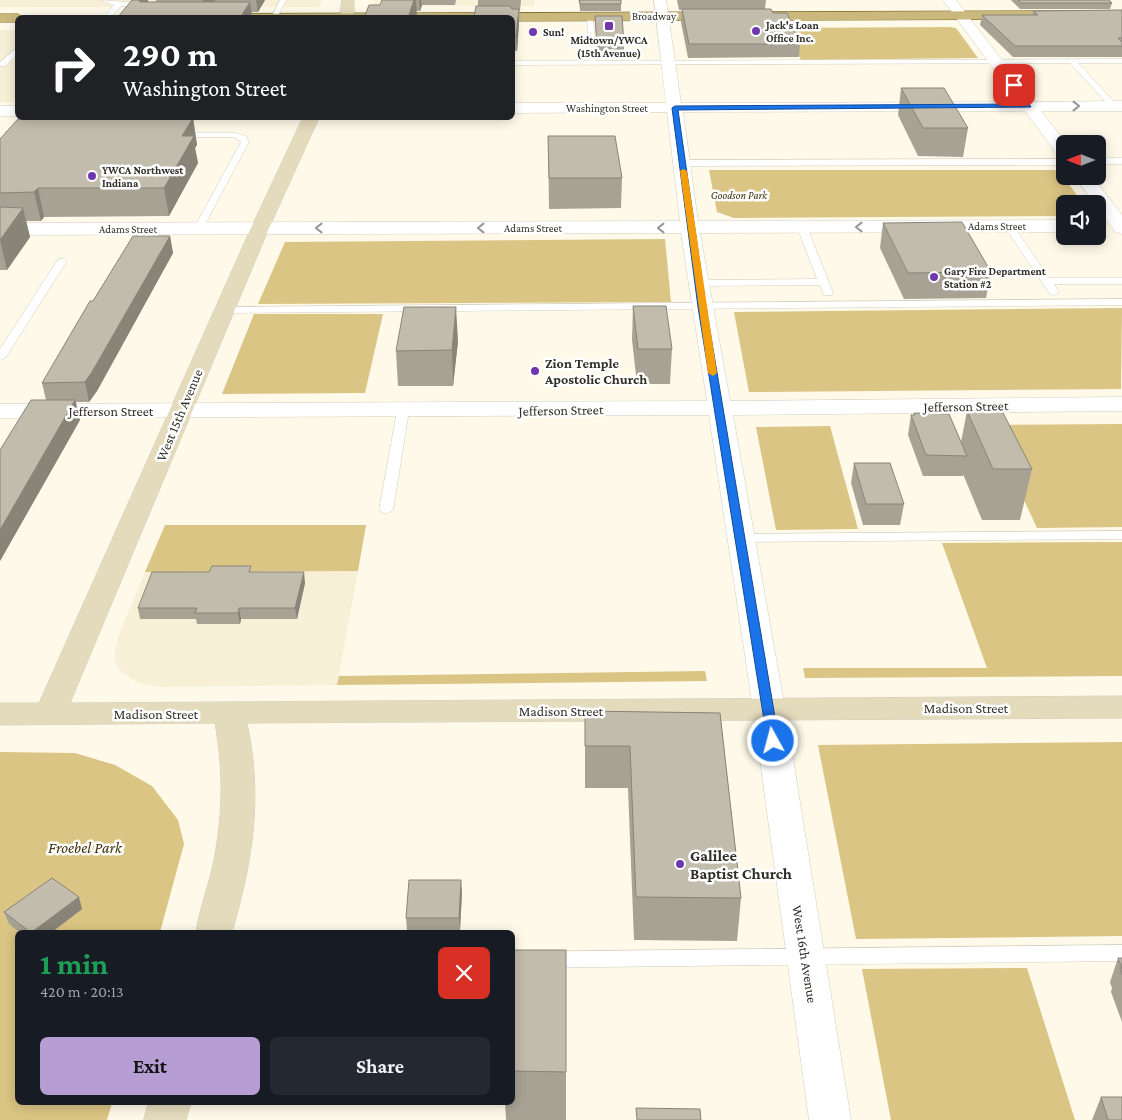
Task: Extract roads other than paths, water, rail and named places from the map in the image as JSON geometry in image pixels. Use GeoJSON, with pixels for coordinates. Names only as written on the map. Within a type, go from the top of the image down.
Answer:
{"type":"FeatureCollection","features":[{"type":"Feature","properties":{"kind":"main road"},"geometry":{"type":"LineString","coordinates":[[347,15],[348,0]]}},
{"type":"Feature","properties":{"kind":"main road","name":"Broadway"},"geometry":{"type":"LineString","coordinates":[[157,11],[248,15]]}},
{"type":"Feature","properties":{"kind":"main road","name":"Broadway"},"geometry":{"type":"LineString","coordinates":[[373,15],[411,12],[590,16],[1122,15]]}},
{"type":"Feature","properties":{"kind":"main road"},"geometry":{"type":"LineString","coordinates":[[0,18],[15,18]]}},
{"type":"Feature","properties":{"kind":"main road","name":"West 15th Avenue"},"geometry":{"type":"LineString","coordinates":[[50,714],[224,310],[310,120]]}},
{"type":"Feature","properties":{"kind":"main road","name":"Madison Street"},"geometry":{"type":"LineString","coordinates":[[0,714],[1122,707]]}},
{"type":"Feature","properties":{"kind":"main road"},"geometry":{"type":"LineString","coordinates":[[214,930],[234,844],[239,804],[235,747],[229,713]]}},
{"type":"Feature","properties":{"kind":"main road"},"geometry":{"type":"LineString","coordinates":[[166,1120],[169,1105]]}},
{"type":"Feature","properties":{"kind":"street","name":"West 16th Avenue"},"geometry":{"type":"LineString","coordinates":[[660,0],[700,295],[769,709],[830,1120]]}},
{"type":"Feature","properties":{"kind":"street"},"geometry":{"type":"LineString","coordinates":[[950,0],[1056,141]]}},
{"type":"Feature","properties":{"kind":"street","name":"Washington Street"},"geometry":{"type":"LineString","coordinates":[[515,108],[1118,106]]}},
{"type":"Feature","properties":{"kind":"street"},"geometry":{"type":"LineString","coordinates":[[0,111],[15,110]]}},
{"type":"Feature","properties":{"kind":"street"},"geometry":{"type":"LineString","coordinates":[[1090,185],[1121,226]]}},
{"type":"Feature","properties":{"kind":"street"},"geometry":{"type":"LineString","coordinates":[[1106,225],[1121,226]]}},
{"type":"Feature","properties":{"kind":"street","name":"Adams Street"},"geometry":{"type":"LineString","coordinates":[[0,229],[1056,226]]}},
{"type":"Feature","properties":{"kind":"street","name":"Jefferson Street"},"geometry":{"type":"LineString","coordinates":[[0,411],[403,411],[1122,404]]}},
{"type":"Feature","properties":{"kind":"lane"},"geometry":{"type":"LineString","coordinates":[[103,0],[157,11],[182,0]]}},
{"type":"Feature","properties":{"kind":"lane"},"geometry":{"type":"LineString","coordinates":[[275,15],[283,0]]}},
{"type":"Feature","properties":{"kind":"lane"},"geometry":{"type":"LineString","coordinates":[[109,15],[119,4]]}},
{"type":"Feature","properties":{"kind":"lane"},"geometry":{"type":"LineString","coordinates":[[590,16],[593,63]]}},
{"type":"Feature","properties":{"kind":"lane"},"geometry":{"type":"LineString","coordinates":[[1,64],[15,52]]}},
{"type":"Feature","properties":{"kind":"lane"},"geometry":{"type":"LineString","coordinates":[[1072,61],[1118,106]]}},
{"type":"Feature","properties":{"kind":"lane"},"geometry":{"type":"LineString","coordinates":[[515,63],[1122,61]]}},
{"type":"Feature","properties":{"kind":"lane"},"geometry":{"type":"LineString","coordinates":[[1,64],[15,64]]}},
{"type":"Feature","properties":{"kind":"lane"},"geometry":{"type":"LineString","coordinates":[[164,135],[235,135],[243,138],[245,142],[199,228]]}},
{"type":"Feature","properties":{"kind":"lane"},"geometry":{"type":"LineString","coordinates":[[1106,161],[1122,161]]}},
{"type":"Feature","properties":{"kind":"lane"},"geometry":{"type":"LineString","coordinates":[[682,163],[1056,162]]}},
{"type":"Feature","properties":{"kind":"lane"},"geometry":{"type":"LineString","coordinates":[[1009,226],[1054,292]]}},
{"type":"Feature","properties":{"kind":"lane"},"geometry":{"type":"LineString","coordinates":[[802,227],[828,293]]}},
{"type":"Feature","properties":{"kind":"lane"},"geometry":{"type":"LineString","coordinates":[[0,357],[62,261]]}},
{"type":"Feature","properties":{"kind":"lane"},"geometry":{"type":"LineString","coordinates":[[1047,281],[1122,281]]}},
{"type":"Feature","properties":{"kind":"lane"},"geometry":{"type":"LineString","coordinates":[[700,295],[823,282]]}},
{"type":"Feature","properties":{"kind":"lane"},"geometry":{"type":"LineString","coordinates":[[224,310],[700,295],[1122,302]]}},
{"type":"Feature","properties":{"kind":"lane"},"geometry":{"type":"LineString","coordinates":[[386,510],[403,411]]}},
{"type":"Feature","properties":{"kind":"lane"},"geometry":{"type":"LineString","coordinates":[[740,538],[1122,535]]}},
{"type":"Feature","properties":{"kind":"lane"},"geometry":{"type":"LineString","coordinates":[[515,960],[1122,953]]}},
{"type":"Feature","properties":{"kind":"place","name":"Midtown/YWCA (15th Avenue)"},"geometry":{"type":"Point","coordinates":[609,26]}},
{"type":"Feature","properties":{"kind":"place","name":"Jack's Loan Office Inc."},"geometry":{"type":"Point","coordinates":[756,31]}},
{"type":"Feature","properties":{"kind":"place","name":"Sun!"},"geometry":{"type":"Point","coordinates":[533,32]}},
{"type":"Feature","properties":{"kind":"place","name":"YWCA Northwest Indiana"},"geometry":{"type":"Point","coordinates":[92,176]}},
{"type":"Feature","properties":{"kind":"place","name":"Gary Fire Department Station #2"},"geometry":{"type":"Point","coordinates":[934,277]}},
{"type":"Feature","properties":{"kind":"place","name":"Zion Temple Apostolic Church"},"geometry":{"type":"Point","coordinates":[535,371]}},
{"type":"Feature","properties":{"kind":"place","name":"Galilee Baptist Church"},"geometry":{"type":"Point","coordinates":[680,864]}},
{"type":"Feature","properties":{"kind":"park label","name":"Goodson Park"},"geometry":{"type":"Point","coordinates":[739,195]}},
{"type":"Feature","properties":{"kind":"park label","name":"Froebel Park"},"geometry":{"type":"Point","coordinates":[85,847]}}]}
